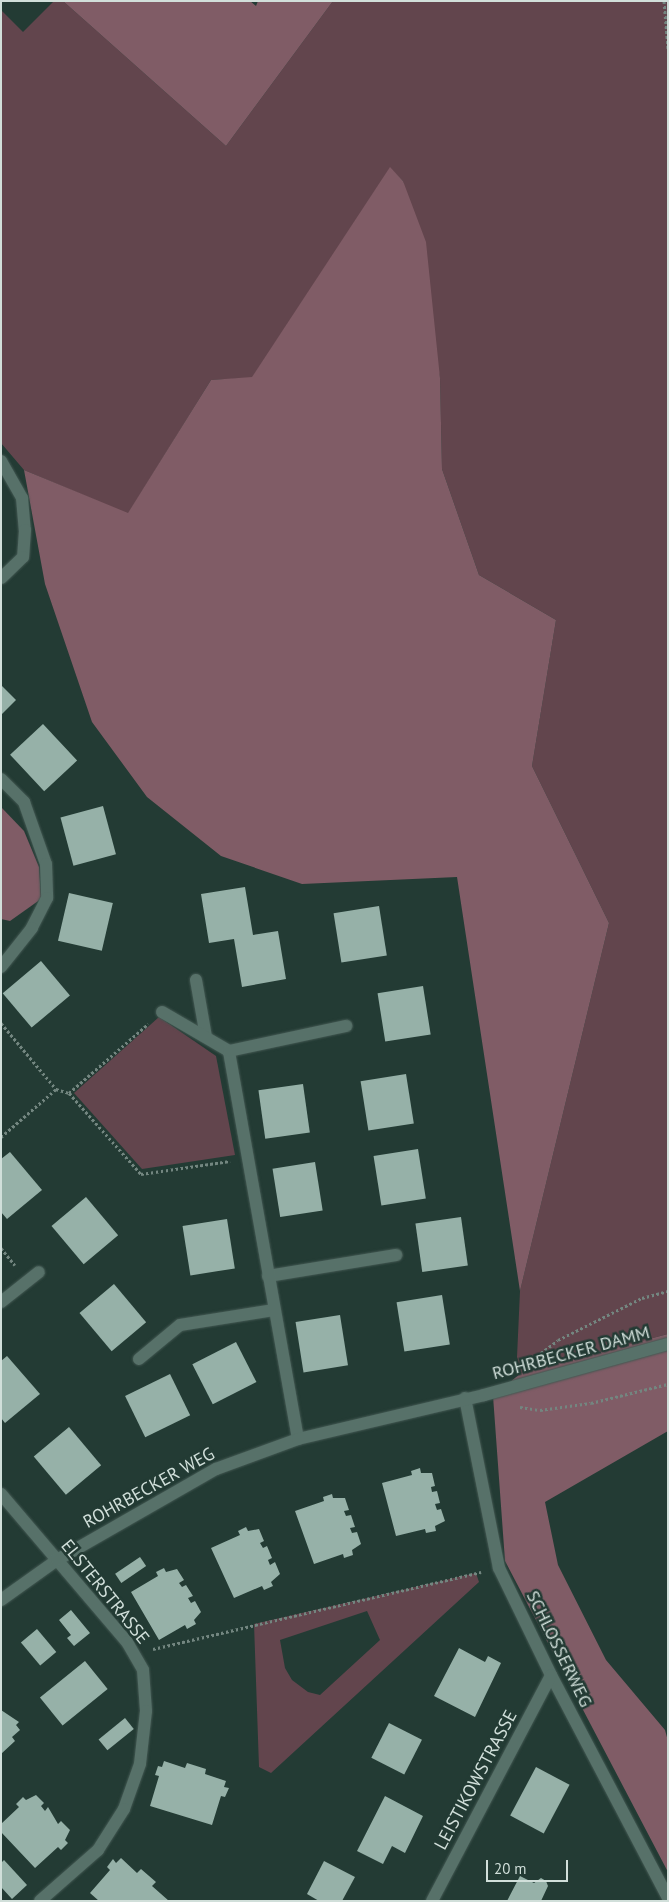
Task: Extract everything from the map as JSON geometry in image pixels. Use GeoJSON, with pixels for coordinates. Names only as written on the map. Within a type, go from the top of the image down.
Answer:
{"type":"FeatureCollection","features":[{"type":"Feature","properties":{"kind":"street"},"geometry":{"type":"LineString","coordinates":[[1,461],[22,498],[25,530],[23,557],[1,578]]}},
{"type":"Feature","properties":{"kind":"street"},"geometry":{"type":"LineString","coordinates":[[1,779],[24,802],[46,864],[47,898],[32,928],[9,961],[1,967]]}},
{"type":"Feature","properties":{"kind":"street"},"geometry":{"type":"LineString","coordinates":[[196,980],[206,1037]]}},
{"type":"Feature","properties":{"kind":"street"},"geometry":{"type":"LineString","coordinates":[[162,1012],[229,1051],[346,1026]]}},
{"type":"Feature","properties":{"kind":"street"},"geometry":{"type":"LineString","coordinates":[[229,1051],[246,1158],[298,1439]]}},
{"type":"Feature","properties":{"kind":"street"},"geometry":{"type":"LineString","coordinates":[[268,1276],[396,1255]]}},
{"type":"Feature","properties":{"kind":"street"},"geometry":{"type":"LineString","coordinates":[[1,1302],[39,1272]]}},
{"type":"Feature","properties":{"kind":"street"},"geometry":{"type":"LineString","coordinates":[[139,1359],[180,1325],[274,1310]]}},
{"type":"Feature","properties":{"kind":"street","name":"ROHRBECKER DAMM"},"geometry":{"type":"LineString","coordinates":[[484,1395],[668,1344]]}},
{"type":"Feature","properties":{"kind":"street","name":"ROHRBECKER WEG"},"geometry":{"type":"LineString","coordinates":[[1,1600],[57,1560],[216,1469],[298,1439],[484,1395]]}},
{"type":"Feature","properties":{"kind":"street","name":"SCHLOSSERWEG"},"geometry":{"type":"LineString","coordinates":[[466,1398],[499,1568],[551,1675],[668,1898]]}},
{"type":"Feature","properties":{"kind":"street","name":"ELSTERSTRASSE"},"geometry":{"type":"LineString","coordinates":[[1,1494],[133,1654],[143,1670],[146,1710],[140,1764],[124,1809],[98,1850],[40,1901]]}},
{"type":"Feature","properties":{"kind":"street","name":"LEISTIKOWSTRASSE"},"geometry":{"type":"LineString","coordinates":[[432,1901],[551,1675]]}},
{"type":"Feature","properties":{"kind":"path"},"geometry":{"type":"LineString","coordinates":[[664,1],[668,49]]}},
{"type":"Feature","properties":{"kind":"path"},"geometry":{"type":"LineString","coordinates":[[69,1093],[162,1012]]}},
{"type":"Feature","properties":{"kind":"path"},"geometry":{"type":"LineString","coordinates":[[1,1023],[56,1089],[69,1093],[141,1174],[246,1158]]}},
{"type":"Feature","properties":{"kind":"path"},"geometry":{"type":"LineString","coordinates":[[1,1137],[56,1089]]}},
{"type":"Feature","properties":{"kind":"path"},"geometry":{"type":"LineString","coordinates":[[528,1362],[558,1340],[642,1298],[668,1291]]}},
{"type":"Feature","properties":{"kind":"path"},"geometry":{"type":"LineString","coordinates":[[513,1406],[540,1410],[582,1405],[668,1384]]}},
{"type":"Feature","properties":{"kind":"path"},"geometry":{"type":"LineString","coordinates":[[133,1654],[499,1568]]}},
{"type":"Feature","properties":{"kind":"shaded area"},"geometry":{"type":"Polygon","coordinates":[[[54,1],[63,1],[226,146],[333,1],[668,1],[668,1334],[521,1373],[517,1357],[520,1291],[609,923],[532,766],[556,620],[479,575],[442,469],[440,378],[403,181],[390,168],[252,378],[211,380],[128,514],[24,470],[1,443],[1,10],[23,32],[54,1]]]}},
{"type":"Feature","properties":{"kind":"shaded area"},"geometry":{"type":"Polygon","coordinates":[[[63,1],[250,1],[256,6],[258,1],[333,1],[226,146],[63,1]]]}},
{"type":"Feature","properties":{"kind":"shaded area"},"geometry":{"type":"Polygon","coordinates":[[[390,167],[403,181],[426,242],[440,378],[442,469],[479,575],[556,620],[532,766],[609,923],[520,1291],[457,877],[302,884],[221,856],[147,797],[92,722],[45,584],[24,470],[128,513],[211,380],[252,377],[390,167]]]}},
{"type":"Feature","properties":{"kind":"shaded area"},"geometry":{"type":"Polygon","coordinates":[[[1,807],[24,831],[39,867],[41,899],[10,921],[1,919],[1,807]]]}},
{"type":"Feature","properties":{"kind":"shaded area"},"geometry":{"type":"Polygon","coordinates":[[[159,1017],[216,1056],[235,1155],[142,1169],[74,1093],[159,1017]]]}},
{"type":"Feature","properties":{"kind":"shaded area"},"geometry":{"type":"Polygon","coordinates":[[[668,1334],[668,1431],[545,1502],[558,1565],[606,1660],[665,1730],[668,1741],[668,1872],[505,1561],[493,1396],[521,1373],[668,1334]]]}},
{"type":"Feature","properties":{"kind":"shaded area"},"geometry":{"type":"Polygon","coordinates":[[[476,1573],[479,1582],[271,1773],[259,1767],[254,1624],[476,1573]],[[367,1611],[280,1640],[285,1668],[292,1680],[308,1692],[320,1695],[380,1640],[367,1611]]]}},
{"type":"Feature","properties":{"kind":"building"},"geometry":{"type":"Polygon","coordinates":[[[1,685],[16,700],[1,715],[1,685]]]}},
{"type":"Feature","properties":{"kind":"building"},"geometry":{"type":"Polygon","coordinates":[[[43,724],[77,761],[44,791],[10,755],[43,724]]]}},
{"type":"Feature","properties":{"kind":"building"},"geometry":{"type":"Polygon","coordinates":[[[103,806],[116,854],[73,866],[60,817],[103,806]]]}},
{"type":"Feature","properties":{"kind":"building"},"geometry":{"type":"Polygon","coordinates":[[[245,887],[253,935],[278,931],[286,979],[242,987],[234,939],[209,943],[201,894],[245,887]]]}},
{"type":"Feature","properties":{"kind":"building"},"geometry":{"type":"Polygon","coordinates":[[[69,893],[113,903],[102,951],[58,941],[69,893]]]}},
{"type":"Feature","properties":{"kind":"building"},"geometry":{"type":"Polygon","coordinates":[[[379,906],[387,955],[341,963],[334,913],[379,906]]]}},
{"type":"Feature","properties":{"kind":"building"},"geometry":{"type":"Polygon","coordinates":[[[41,961],[70,995],[32,1028],[3,993],[41,961]]]}},
{"type":"Feature","properties":{"kind":"building"},"geometry":{"type":"Polygon","coordinates":[[[423,986],[431,1034],[385,1042],[378,993],[423,986]]]}},
{"type":"Feature","properties":{"kind":"building"},"geometry":{"type":"Polygon","coordinates":[[[406,1074],[414,1123],[368,1131],[361,1081],[406,1074]]]}},
{"type":"Feature","properties":{"kind":"building"},"geometry":{"type":"Polygon","coordinates":[[[303,1084],[310,1133],[265,1139],[258,1090],[303,1084]]]}},
{"type":"Feature","properties":{"kind":"building"},"geometry":{"type":"Polygon","coordinates":[[[418,1149],[426,1198],[381,1205],[374,1156],[418,1149]]]}},
{"type":"Feature","properties":{"kind":"building"},"geometry":{"type":"Polygon","coordinates":[[[10,1152],[42,1190],[7,1219],[1,1212],[1,1159],[10,1152]]]}},
{"type":"Feature","properties":{"kind":"building"},"geometry":{"type":"Polygon","coordinates":[[[315,1162],[323,1210],[280,1217],[273,1169],[315,1162]]]}},
{"type":"Feature","properties":{"kind":"building"},"geometry":{"type":"Polygon","coordinates":[[[86,1197],[118,1235],[84,1264],[52,1226],[86,1197]]]}},
{"type":"Feature","properties":{"kind":"building"},"geometry":{"type":"Polygon","coordinates":[[[461,1217],[468,1266],[422,1272],[415,1223],[461,1217]]]}},
{"type":"Feature","properties":{"kind":"building"},"geometry":{"type":"Polygon","coordinates":[[[227,1219],[235,1268],[190,1275],[183,1226],[227,1219]]]}},
{"type":"Feature","properties":{"kind":"building"},"geometry":{"type":"Polygon","coordinates":[[[114,1284],[146,1322],[112,1351],[80,1313],[114,1284]]]}},
{"type":"Feature","properties":{"kind":"building"},"geometry":{"type":"Polygon","coordinates":[[[442,1295],[450,1344],[404,1352],[397,1302],[442,1295]]]}},
{"type":"Feature","properties":{"kind":"building"},"geometry":{"type":"Polygon","coordinates":[[[340,1315],[348,1365],[304,1372],[296,1322],[340,1315]]]}},
{"type":"Feature","properties":{"kind":"building"},"geometry":{"type":"Polygon","coordinates":[[[236,1342],[256,1382],[213,1404],[192,1364],[236,1342]]]}},
{"type":"Feature","properties":{"kind":"building"},"geometry":{"type":"Polygon","coordinates":[[[7,1356],[40,1394],[5,1423],[1,1418],[1,1361],[7,1356]]]}},
{"type":"Feature","properties":{"kind":"building"},"geometry":{"type":"Polygon","coordinates":[[[170,1374],[190,1415],[145,1437],[125,1396],[170,1374]]]}},
{"type":"Feature","properties":{"kind":"building"},"geometry":{"type":"Polygon","coordinates":[[[69,1427],[101,1465],[66,1495],[34,1457],[69,1427]]]}},
{"type":"Feature","properties":{"kind":"building"},"geometry":{"type":"Polygon","coordinates":[[[420,1468],[421,1473],[432,1473],[435,1486],[431,1487],[432,1492],[437,1491],[440,1503],[435,1504],[437,1510],[441,1509],[445,1521],[435,1526],[436,1531],[426,1533],[425,1529],[396,1536],[382,1483],[412,1475],[411,1471],[420,1468]]]}},
{"type":"Feature","properties":{"kind":"building"},"geometry":{"type":"Polygon","coordinates":[[[332,1494],[333,1498],[345,1498],[349,1510],[344,1511],[346,1516],[351,1515],[355,1527],[350,1528],[352,1533],[357,1532],[361,1544],[352,1550],[353,1555],[344,1558],[343,1554],[314,1564],[295,1511],[324,1501],[323,1497],[332,1494]]]}},
{"type":"Feature","properties":{"kind":"building"},"geometry":{"type":"Polygon","coordinates":[[[246,1527],[248,1531],[259,1529],[264,1541],[260,1543],[263,1548],[267,1546],[272,1558],[268,1560],[270,1565],[275,1562],[280,1574],[271,1582],[273,1586],[264,1590],[262,1586],[234,1598],[211,1548],[240,1535],[238,1531],[246,1527]]]}},
{"type":"Feature","properties":{"kind":"building"},"geometry":{"type":"Polygon","coordinates":[[[140,1557],[146,1566],[121,1583],[115,1574],[140,1557]]]}},
{"type":"Feature","properties":{"kind":"building"},"geometry":{"type":"Polygon","coordinates":[[[164,1568],[166,1572],[177,1569],[184,1580],[179,1583],[182,1587],[186,1585],[193,1596],[188,1598],[191,1603],[195,1601],[201,1612],[194,1620],[196,1624],[187,1629],[185,1625],[159,1640],[131,1592],[158,1576],[156,1572],[164,1568]]]}},
{"type":"Feature","properties":{"kind":"building"},"geometry":{"type":"Polygon","coordinates":[[[71,1610],[90,1633],[74,1646],[67,1638],[71,1635],[59,1620],[71,1610]]]}},
{"type":"Feature","properties":{"kind":"building"},"geometry":{"type":"Polygon","coordinates":[[[37,1629],[56,1652],[40,1665],[21,1642],[37,1629]]]}},
{"type":"Feature","properties":{"kind":"building"},"geometry":{"type":"Polygon","coordinates":[[[459,1648],[485,1662],[488,1656],[501,1663],[475,1717],[434,1696],[459,1648]]]}},
{"type":"Feature","properties":{"kind":"building"},"geometry":{"type":"Polygon","coordinates":[[[85,1661],[108,1689],[63,1725],[40,1698],[85,1661]]]}},
{"type":"Feature","properties":{"kind":"building"},"geometry":{"type":"Polygon","coordinates":[[[1,1710],[19,1722],[16,1725],[20,1730],[12,1737],[15,1741],[1,1754],[1,1710]]]}},
{"type":"Feature","properties":{"kind":"building"},"geometry":{"type":"Polygon","coordinates":[[[125,1718],[134,1729],[107,1750],[99,1739],[125,1718]]]}},
{"type":"Feature","properties":{"kind":"building"},"geometry":{"type":"Polygon","coordinates":[[[389,1723],[422,1740],[404,1775],[371,1758],[389,1723]]]}},
{"type":"Feature","properties":{"kind":"building"},"geometry":{"type":"Polygon","coordinates":[[[164,1761],[185,1768],[187,1763],[206,1769],[205,1774],[226,1781],[224,1787],[229,1788],[225,1797],[221,1796],[212,1825],[150,1806],[159,1776],[155,1775],[158,1766],[162,1767],[164,1761]]]}},
{"type":"Feature","properties":{"kind":"building"},"geometry":{"type":"Polygon","coordinates":[[[536,1767],[570,1785],[544,1833],[510,1816],[536,1767]]]}},
{"type":"Feature","properties":{"kind":"building"},"geometry":{"type":"Polygon","coordinates":[[[36,1795],[44,1803],[41,1806],[45,1811],[48,1807],[58,1824],[61,1821],[70,1830],[65,1840],[68,1843],[61,1850],[58,1847],[35,1868],[1,1832],[1,1824],[19,1807],[16,1804],[23,1797],[26,1800],[36,1795]]]}},
{"type":"Feature","properties":{"kind":"building"},"geometry":{"type":"Polygon","coordinates":[[[385,1796],[423,1816],[405,1853],[392,1846],[383,1864],[357,1851],[385,1796]]]}},
{"type":"Feature","properties":{"kind":"building"},"geometry":{"type":"Polygon","coordinates":[[[121,1858],[137,1873],[141,1869],[156,1882],[152,1886],[169,1901],[99,1901],[90,1893],[110,1870],[107,1867],[113,1859],[116,1863],[121,1858]]]}},
{"type":"Feature","properties":{"kind":"building"},"geometry":{"type":"Polygon","coordinates":[[[4,1860],[27,1885],[12,1899],[1,1887],[1,1863],[4,1860]]]}},
{"type":"Feature","properties":{"kind":"building"},"geometry":{"type":"Polygon","coordinates":[[[324,1861],[355,1877],[342,1901],[319,1901],[307,1894],[324,1861]]]}},
{"type":"Feature","properties":{"kind":"building"},"geometry":{"type":"Polygon","coordinates":[[[520,1876],[534,1883],[541,1878],[546,1881],[548,1886],[541,1901],[507,1901],[520,1876]]]}}]}
